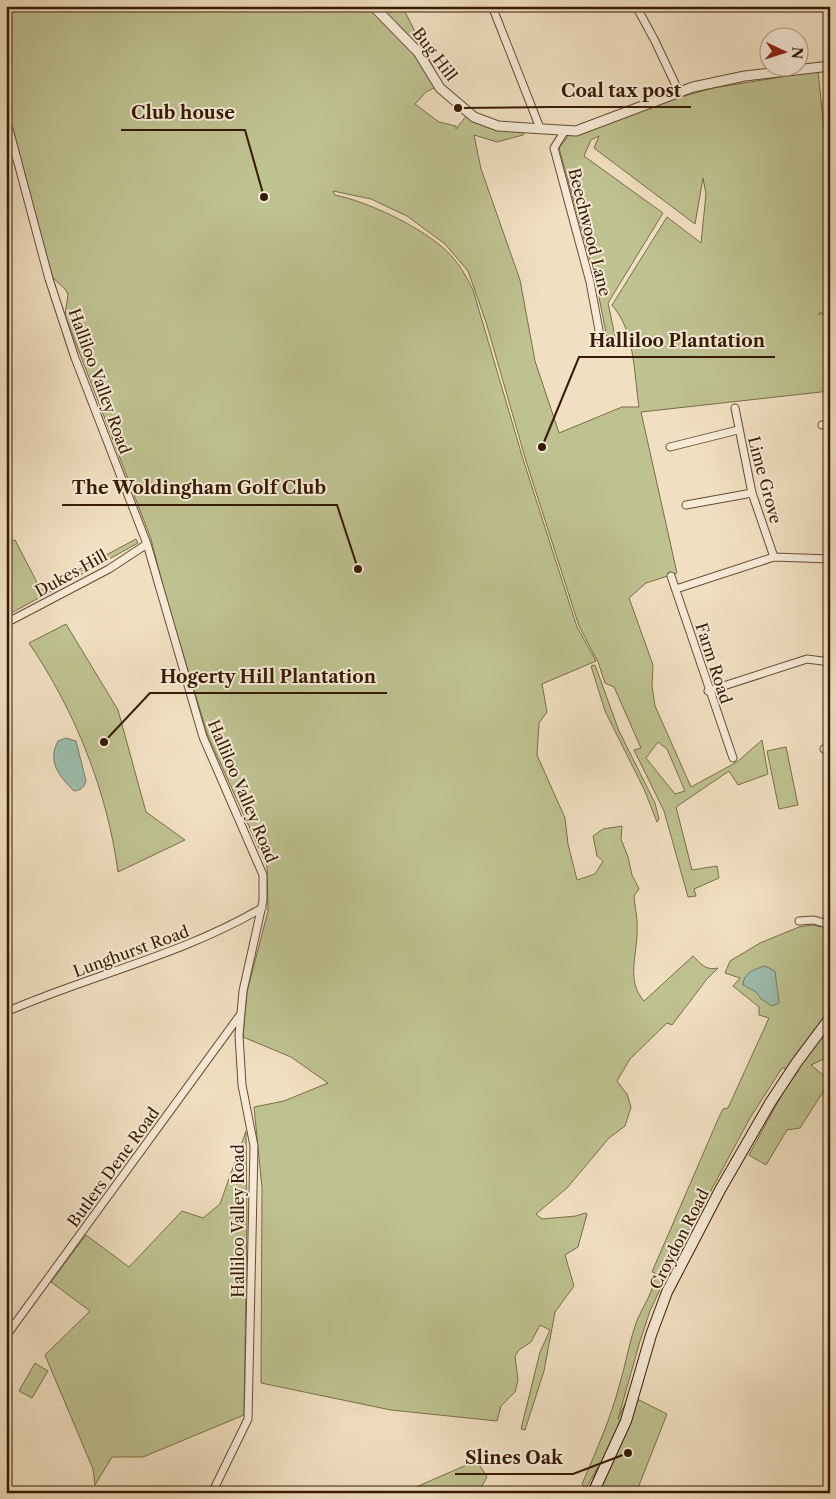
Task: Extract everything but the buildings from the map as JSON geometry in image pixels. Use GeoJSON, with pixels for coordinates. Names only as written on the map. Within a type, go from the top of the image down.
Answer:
{"type":"FeatureCollection","features":[{"type":"Feature","properties":{"kind":"main road","name":"Croydon Road"},"geometry":{"type":"LineString","coordinates":[[593,1493],[626,1421],[651,1335],[667,1292],[720,1190],[770,1103],[796,1062],[830,1018]]}},
{"type":"Feature","properties":{"kind":"street","name":"Bug Hill"},"geometry":{"type":"LineString","coordinates":[[373,6],[418,52],[440,88],[474,117],[498,126],[540,128],[564,132],[588,128],[679,92],[745,76],[830,66]]}},
{"type":"Feature","properties":{"kind":"street"},"geometry":{"type":"LineString","coordinates":[[492,6],[540,128]]}},
{"type":"Feature","properties":{"kind":"street"},"geometry":{"type":"LineString","coordinates":[[636,6],[679,92]]}},
{"type":"Feature","properties":{"kind":"street","name":"Halliloo Valley Road"},"geometry":{"type":"LineString","coordinates":[[6,118],[29,209],[75,358],[147,544],[203,737],[261,867],[264,886],[262,908],[244,986],[239,1035],[242,1085],[254,1146],[248,1419],[212,1493]]}},
{"type":"Feature","properties":{"kind":"street","name":"Beechwood Lane"},"geometry":{"type":"LineString","coordinates":[[564,132],[554,148],[590,282],[601,341]]}},
{"type":"Feature","properties":{"kind":"street","name":"Lime Grove"},"geometry":{"type":"LineString","coordinates":[[735,408],[752,493],[774,557]]}},
{"type":"Feature","properties":{"kind":"street"},"geometry":{"type":"LineString","coordinates":[[670,447],[738,430]]}},
{"type":"Feature","properties":{"kind":"street"},"geometry":{"type":"LineString","coordinates":[[686,505],[752,493]]}},
{"type":"Feature","properties":{"kind":"street","name":"Dukes Hill"},"geometry":{"type":"LineString","coordinates":[[6,623],[108,569],[147,544]]}},
{"type":"Feature","properties":{"kind":"street"},"geometry":{"type":"LineString","coordinates":[[676,589],[774,557],[830,559]]}},
{"type":"Feature","properties":{"kind":"street","name":"Farm Road"},"geometry":{"type":"LineString","coordinates":[[671,576],[708,691],[733,758]]}},
{"type":"Feature","properties":{"kind":"street"},"geometry":{"type":"LineString","coordinates":[[708,691],[807,659],[830,662]]}},
{"type":"Feature","properties":{"kind":"street","name":"Lunghurst Road"},"geometry":{"type":"LineString","coordinates":[[6,1012],[186,946],[235,924],[262,908]]}},
{"type":"Feature","properties":{"kind":"street"},"geometry":{"type":"LineString","coordinates":[[799,921],[814,920],[830,925]]}},
{"type":"Feature","properties":{"kind":"street","name":"Butlers Dene Road"},"geometry":{"type":"LineString","coordinates":[[6,1336],[242,1014]]}},
{"type":"Feature","properties":{"kind":"green space"},"geometry":{"type":"Polygon","coordinates":[[[6,6],[402,6],[442,84],[426,92],[415,104],[439,122],[456,126],[456,129],[466,116],[486,127],[525,131],[523,135],[497,142],[474,135],[481,169],[520,280],[535,361],[559,433],[622,407],[639,407],[629,340],[620,315],[612,305],[667,217],[701,243],[706,194],[703,178],[695,224],[594,148],[599,136],[591,140],[584,156],[663,213],[608,303],[616,341],[608,343],[596,282],[559,148],[569,135],[670,100],[713,88],[775,78],[808,78],[808,73],[818,71],[830,188],[830,309],[818,314],[830,314],[830,391],[641,412],[677,573],[646,583],[629,598],[653,665],[652,686],[655,706],[691,787],[737,762],[762,740],[768,774],[738,785],[729,771],[676,807],[692,870],[717,866],[719,878],[694,889],[696,896],[688,897],[664,811],[634,750],[641,748],[614,687],[605,683],[598,662],[579,626],[526,461],[486,322],[468,271],[445,244],[407,216],[371,199],[333,191],[335,195],[383,211],[432,239],[455,260],[473,290],[523,459],[577,627],[596,661],[542,684],[547,712],[539,723],[537,755],[565,818],[568,844],[577,880],[595,874],[603,861],[597,856],[593,836],[603,829],[622,826],[621,839],[632,875],[639,889],[634,896],[637,918],[637,941],[634,977],[635,985],[644,1001],[693,956],[707,968],[718,968],[707,979],[672,1025],[667,1023],[630,1059],[617,1081],[627,1094],[631,1107],[625,1126],[609,1138],[567,1188],[536,1214],[542,1219],[587,1214],[578,1247],[565,1255],[574,1286],[555,1312],[544,1371],[525,1430],[521,1429],[540,1352],[550,1330],[540,1325],[531,1342],[519,1350],[515,1356],[518,1380],[515,1392],[501,1406],[497,1421],[391,1410],[261,1383],[262,1188],[254,1107],[284,1101],[328,1083],[291,1057],[243,1037],[247,992],[268,911],[267,866],[208,736],[166,598],[151,539],[65,315],[68,295],[66,290],[53,278],[6,106],[6,6]],[[658,742],[646,758],[675,794],[685,791],[667,749],[658,742]]]}},
{"type":"Feature","properties":{"kind":"green space"},"geometry":{"type":"Polygon","coordinates":[[[136,539],[138,543],[6,616],[6,543],[15,540],[41,590],[136,539]]]}},
{"type":"Feature","properties":{"kind":"green space"},"geometry":{"type":"Polygon","coordinates":[[[66,624],[118,710],[146,812],[185,840],[118,872],[106,811],[87,752],[61,696],[29,643],[66,624]]]}},
{"type":"Feature","properties":{"kind":"green space"},"geometry":{"type":"Polygon","coordinates":[[[595,665],[619,731],[655,803],[659,819],[657,822],[644,789],[605,711],[591,666],[595,665]]]}},
{"type":"Feature","properties":{"kind":"green space"},"geometry":{"type":"Polygon","coordinates":[[[786,747],[798,805],[779,809],[767,751],[786,747]]]}},
{"type":"Feature","properties":{"kind":"green space"},"geometry":{"type":"Polygon","coordinates":[[[830,895],[830,1056],[811,1065],[830,1081],[800,1128],[787,1130],[766,1165],[749,1155],[785,1089],[799,1070],[782,1068],[750,1118],[673,1261],[650,1311],[640,1341],[618,1419],[629,1395],[667,1414],[636,1493],[587,1493],[598,1467],[586,1488],[582,1484],[612,1409],[636,1323],[653,1286],[655,1273],[652,1272],[719,1117],[723,1109],[728,1108],[769,1018],[759,1015],[759,1007],[733,986],[740,978],[725,973],[730,961],[760,943],[799,927],[812,925],[821,927],[830,895]]]}},
{"type":"Feature","properties":{"kind":"green space"},"geometry":{"type":"Polygon","coordinates":[[[246,1131],[247,1215],[244,1415],[143,1457],[112,1457],[95,1485],[93,1469],[45,1355],[90,1311],[51,1282],[86,1235],[129,1267],[182,1211],[203,1218],[220,1204],[246,1131]]]}},
{"type":"Feature","properties":{"kind":"green space"},"geometry":{"type":"Polygon","coordinates":[[[35,1363],[48,1371],[32,1398],[19,1391],[35,1363]]]}},
{"type":"Feature","properties":{"kind":"green space"},"geometry":{"type":"Polygon","coordinates":[[[471,1463],[480,1466],[487,1477],[478,1493],[423,1493],[416,1487],[471,1463]]]}},
{"type":"Feature","properties":{"kind":"shaded area"},"geometry":{"type":"Polygon","coordinates":[[[66,738],[76,741],[86,781],[82,788],[74,791],[59,774],[54,762],[58,741],[66,738]]]}},
{"type":"Feature","properties":{"kind":"shaded area"},"geometry":{"type":"Polygon","coordinates":[[[765,966],[775,971],[779,1003],[772,1006],[761,999],[756,992],[743,985],[747,975],[765,966]]]}},
{"type":"Feature","properties":{"kind":"place","name":"Coal tax post"},"geometry":{"type":"Point","coordinates":[458,108]}},
{"type":"Feature","properties":{"kind":"place","name":"Club house"},"geometry":{"type":"Point","coordinates":[264,197]}},
{"type":"Feature","properties":{"kind":"place","name":"Halliloo Plantation"},"geometry":{"type":"Point","coordinates":[542,447]}},
{"type":"Feature","properties":{"kind":"place","name":"The Woldingham Golf Club"},"geometry":{"type":"Point","coordinates":[358,569]}},
{"type":"Feature","properties":{"kind":"place","name":"Hogerty Hill Plantation"},"geometry":{"type":"Point","coordinates":[104,742]}},
{"type":"Feature","properties":{"kind":"place","name":"Slines Oak"},"geometry":{"type":"Point","coordinates":[628,1453]}}]}
